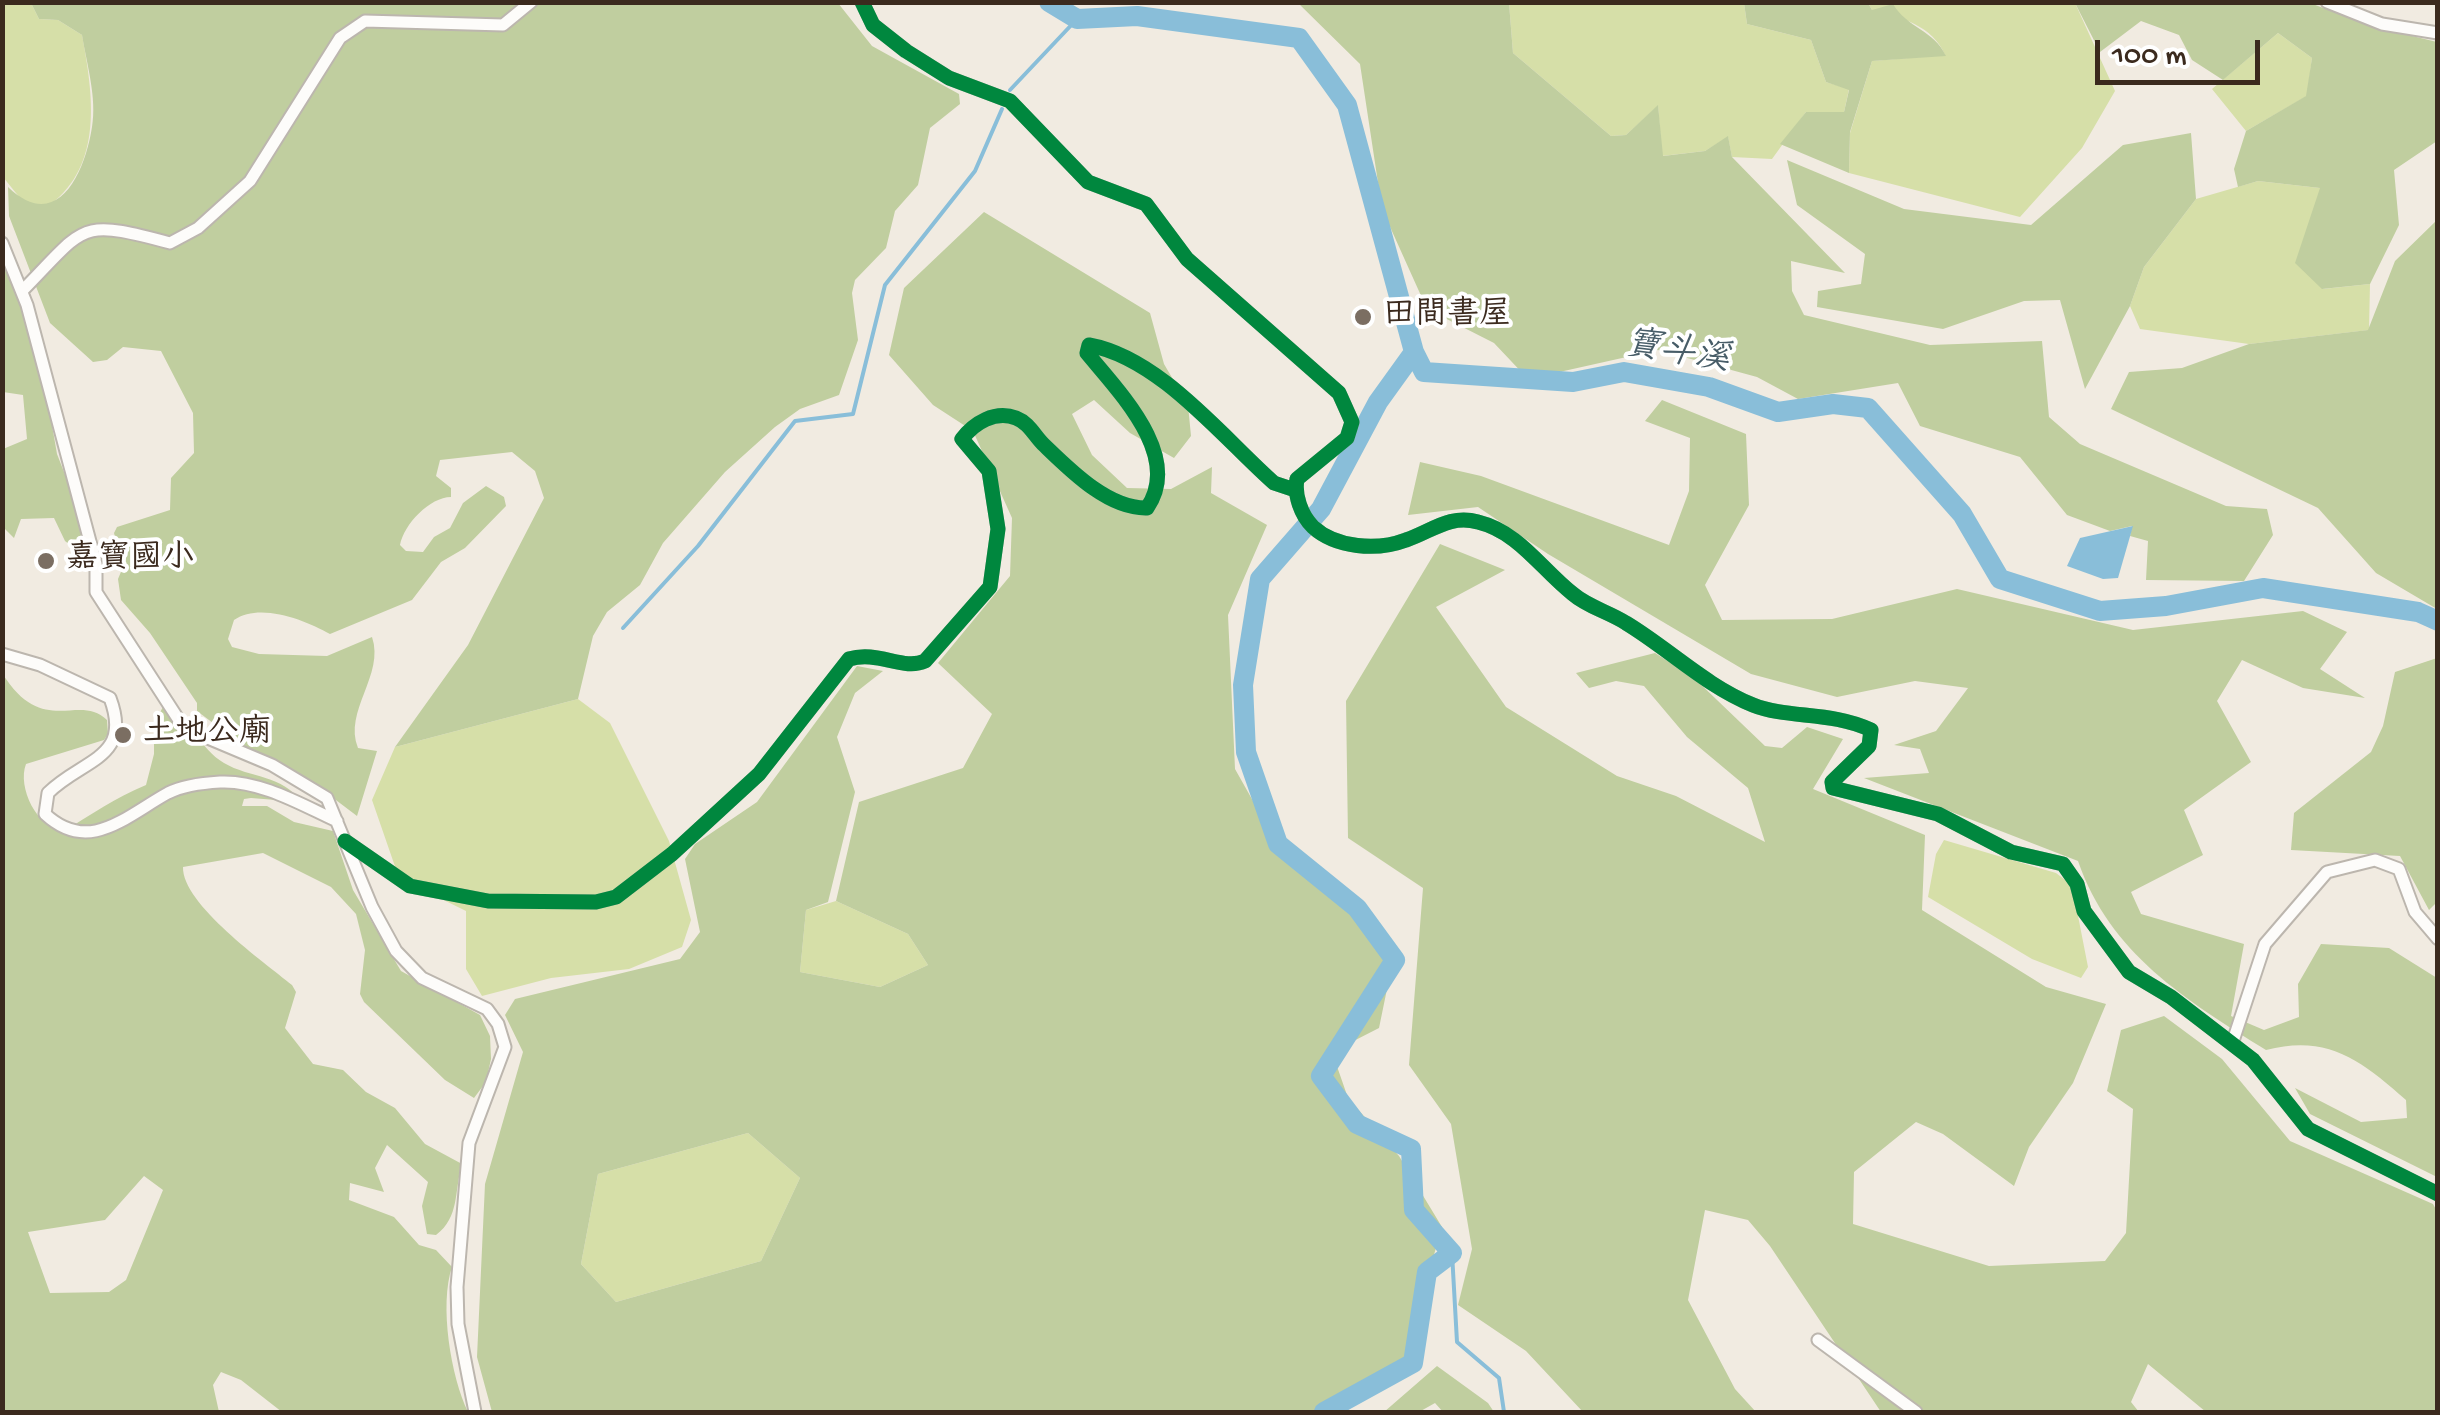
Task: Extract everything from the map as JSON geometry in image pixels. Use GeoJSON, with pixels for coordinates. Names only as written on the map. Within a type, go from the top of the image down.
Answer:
{"type":"FeatureCollection","features":[{"type":"Feature","properties":{"kind":"street"},"geometry":{"type":"LineString","coordinates":[[22,291],[78,234],[106,226],[170,243],[198,228],[250,181],[340,38],[365,21],[503,26],[531,2]]}},
{"type":"Feature","properties":{"kind":"street"},"geometry":{"type":"LineString","coordinates":[[862,2],[873,25],[906,51],[949,78],[1010,101],[1088,182],[1146,204],[1187,259],[1338,392],[1350,410],[1347,438],[1297,478],[1295,490],[1309,522],[1326,538],[1375,546],[1406,541],[1440,523],[1469,519],[1492,525],[1514,538],[1574,596],[1626,623],[1755,706],[1836,718],[1872,730],[1869,746],[1832,782],[1832,788],[1938,814],[2011,852],[2063,864],[2077,884],[2084,911],[2129,972],[2252,1060],[2308,1129],[2438,1194]]}},
{"type":"Feature","properties":{"kind":"street"},"geometry":{"type":"LineString","coordinates":[[2327,2],[2382,24],[2438,33]]}},
{"type":"Feature","properties":{"kind":"street"},"geometry":{"type":"LineString","coordinates":[[2,243],[22,291],[96,564],[96,592],[184,728],[272,764],[327,798],[372,907],[408,966],[422,978],[487,1009],[498,1024],[505,1047],[474,1121],[465,1167],[456,1306],[475,1412]]}},
{"type":"Feature","properties":{"kind":"street"},"geometry":{"type":"LineString","coordinates":[[346,842],[410,886],[488,901],[596,902],[637,884],[759,774],[849,659],[866,654],[914,666],[925,661],[990,587],[998,529],[989,471],[962,439],[970,429],[996,416],[1013,416],[1027,424],[1087,484],[1119,502],[1147,508],[1157,494],[1153,442],[1087,353],[1089,345],[1104,348],[1173,388],[1274,483],[1295,490]]}},
{"type":"Feature","properties":{"kind":"street"},"geometry":{"type":"LineString","coordinates":[[2,654],[40,665],[110,698],[119,722],[112,746],[48,793],[46,814],[59,826],[92,834],[111,828],[172,792],[226,781],[274,793],[337,821]]}},
{"type":"Feature","properties":{"kind":"street"},"geometry":{"type":"LineString","coordinates":[[2232,1044],[2265,944],[2284,928],[2327,872],[2375,860],[2399,869],[2415,912],[2438,939]]}},
{"type":"Feature","properties":{"kind":"street"},"geometry":{"type":"LineString","coordinates":[[1818,1340],[1916,1412]]}},
{"type":"Feature","properties":{"kind":"green space"},"geometry":{"type":"Polygon","coordinates":[[[3,3],[31,3],[39,19],[58,20],[82,35],[91,104],[87,149],[67,188],[50,205],[24,203],[3,177],[3,3]]]}},
{"type":"Feature","properties":{"kind":"green space"},"geometry":{"type":"Polygon","coordinates":[[[31,3],[838,3],[872,46],[959,94],[960,104],[930,128],[918,185],[895,211],[886,248],[855,280],[852,293],[858,340],[839,395],[800,409],[775,427],[725,472],[663,543],[640,585],[607,612],[593,636],[578,699],[395,747],[468,645],[544,498],[535,471],[512,452],[440,460],[436,476],[451,488],[451,497],[435,502],[412,521],[400,545],[406,551],[423,552],[434,537],[450,528],[463,503],[486,486],[504,497],[506,506],[465,548],[441,562],[412,600],[330,634],[308,623],[269,613],[234,620],[228,639],[232,647],[259,654],[327,656],[372,637],[373,665],[355,734],[358,748],[377,751],[357,816],[320,788],[241,744],[197,711],[197,703],[150,633],[121,600],[118,579],[123,567],[114,533],[117,527],[170,510],[171,478],[194,453],[193,413],[161,351],[123,347],[107,360],[93,362],[50,323],[9,216],[8,187],[25,200],[41,204],[66,192],[83,162],[93,105],[82,35],[58,20],[39,19],[31,3]]]}},
{"type":"Feature","properties":{"kind":"green space"},"geometry":{"type":"Polygon","coordinates":[[[1298,3],[1509,3],[1513,53],[1611,136],[1626,135],[1658,105],[1663,156],[1705,151],[1728,136],[1732,157],[1845,273],[1791,261],[1792,291],[1804,315],[1930,345],[2042,341],[2049,417],[2080,444],[2226,506],[2267,509],[2273,535],[2244,581],[2146,580],[2148,541],[2130,536],[2132,526],[2110,531],[2067,515],[2020,457],[1920,426],[1898,383],[1798,399],[1757,377],[1658,350],[1528,379],[1494,343],[1427,309],[1382,209],[1360,64],[1298,3]]]}},
{"type":"Feature","properties":{"kind":"green space"},"geometry":{"type":"Polygon","coordinates":[[[1509,3],[1744,3],[1747,24],[1811,40],[1826,82],[1849,89],[1844,112],[1806,112],[1772,159],[1732,157],[1728,137],[1705,151],[1662,156],[1658,106],[1626,135],[1611,136],[1513,53],[1509,3]]]}},
{"type":"Feature","properties":{"kind":"green space"},"geometry":{"type":"Polygon","coordinates":[[[1744,3],[1868,3],[1872,10],[1893,4],[1935,40],[1946,56],[1872,61],[1850,132],[1849,173],[1780,144],[1806,112],[1844,112],[1849,90],[1826,82],[1811,40],[1747,24],[1744,3]]]}},
{"type":"Feature","properties":{"kind":"green space"},"geometry":{"type":"Polygon","coordinates":[[[1868,3],[2075,3],[2115,91],[2082,148],[2020,217],[1849,173],[1850,133],[1872,61],[1945,55],[1924,30],[1872,10],[1868,3]]]}},
{"type":"Feature","properties":{"kind":"green space"},"geometry":{"type":"Polygon","coordinates":[[[2075,3],[2310,3],[2371,26],[2437,42],[2437,141],[2394,170],[2399,225],[2370,284],[2322,289],[2295,263],[2320,188],[2258,181],[2238,187],[2234,169],[2246,131],[2306,96],[2312,58],[2278,33],[2223,80],[2192,60],[2179,35],[2141,21],[2100,52],[2075,3]]]}},
{"type":"Feature","properties":{"kind":"green space"},"geometry":{"type":"Polygon","coordinates":[[[2278,33],[2312,58],[2307,96],[2246,131],[2212,89],[2278,33]]]}},
{"type":"Feature","properties":{"kind":"green space"},"geometry":{"type":"Polygon","coordinates":[[[2191,133],[2196,199],[2144,267],[2130,306],[2085,389],[2060,300],[2024,301],[1943,329],[1817,307],[1818,291],[1861,284],[1865,254],[1797,205],[1787,160],[1904,209],[2031,225],[2123,145],[2191,133]]]}},
{"type":"Feature","properties":{"kind":"green space"},"geometry":{"type":"Polygon","coordinates":[[[2258,181],[2320,188],[2323,289],[2370,284],[2369,330],[2249,344],[2140,329],[2130,306],[2144,267],[2196,199],[2258,181]]]}},
{"type":"Feature","properties":{"kind":"green space"},"geometry":{"type":"Polygon","coordinates":[[[984,212],[1150,313],[1164,364],[1188,405],[1191,436],[1174,458],[1130,433],[1094,400],[1072,414],[1092,455],[1127,488],[1171,489],[1212,467],[1211,493],[1267,525],[1228,615],[1235,769],[1275,840],[1336,893],[1394,955],[1379,1028],[1332,1052],[1348,1098],[1399,1156],[1442,1227],[1429,1272],[1421,1346],[1325,1412],[492,1412],[477,1357],[485,1184],[523,1052],[505,1015],[515,999],[680,959],[700,932],[685,859],[695,844],[757,802],[857,666],[883,671],[855,693],[837,737],[855,792],[828,902],[806,910],[800,972],[880,987],[928,965],[908,934],[836,901],[859,802],[963,768],[992,714],[938,663],[1010,576],[1012,518],[973,431],[933,405],[889,355],[904,288],[984,212]],[[748,1133],[598,1174],[581,1264],[616,1302],[761,1261],[800,1178],[748,1133]]]}},
{"type":"Feature","properties":{"kind":"green space"},"geometry":{"type":"Polygon","coordinates":[[[2437,220],[2437,609],[2376,573],[2318,508],[2111,409],[2129,372],[2182,368],[2249,344],[2368,330],[2395,261],[2437,220]]]}},
{"type":"Feature","properties":{"kind":"green space"},"geometry":{"type":"Polygon","coordinates":[[[2,248],[45,385],[57,454],[87,531],[92,573],[84,556],[65,541],[54,518],[21,519],[14,538],[3,527],[3,449],[27,439],[23,395],[3,392],[2,248]]]}},
{"type":"Feature","properties":{"kind":"green space"},"geometry":{"type":"Polygon","coordinates":[[[1662,400],[1746,434],[1749,505],[1705,585],[1722,620],[1832,619],[1957,589],[2133,630],[2303,611],[2347,632],[2320,669],[2365,698],[2303,688],[2242,660],[2217,701],[2251,762],[2184,810],[2203,855],[2131,892],[2141,914],[2244,944],[2231,1016],[2264,1030],[2299,1017],[2298,984],[2321,944],[2389,948],[2437,978],[2437,1177],[2310,1114],[2295,1088],[2361,1122],[2407,1118],[2406,1100],[2374,1073],[2342,1054],[2307,1045],[2266,1050],[2180,993],[2130,948],[2110,923],[2078,861],[1864,778],[1929,773],[1920,749],[1894,745],[1936,731],[1968,688],[1915,681],[1837,697],[1751,674],[1548,554],[1478,507],[1408,515],[1420,462],[1481,476],[1669,545],[1689,491],[1690,438],[1645,421],[1662,400]]]}},
{"type":"Feature","properties":{"kind":"green space"},"geometry":{"type":"Polygon","coordinates":[[[1440,544],[1505,570],[1436,607],[1506,707],[1617,776],[1676,796],[1765,842],[1748,788],[1687,737],[1644,686],[1616,681],[1589,688],[1576,673],[1655,653],[1693,677],[1765,746],[1782,748],[1807,727],[1843,739],[1813,789],[1925,835],[1922,910],[2046,987],[2106,1004],[2073,1083],[2029,1147],[2014,1186],[1943,1134],[1916,1122],[1854,1172],[1853,1224],[1989,1266],[2105,1261],[2126,1233],[2133,1109],[2107,1091],[2121,1030],[2164,1016],[2222,1059],[2290,1141],[2433,1204],[2438,1213],[2437,1412],[2206,1412],[2148,1364],[2131,1402],[2139,1412],[1881,1412],[1770,1246],[1748,1220],[1705,1210],[1688,1300],[1735,1389],[1756,1412],[1583,1412],[1526,1351],[1458,1305],[1472,1249],[1451,1124],[1409,1065],[1423,888],[1348,838],[1346,701],[1440,544]]]}},
{"type":"Feature","properties":{"kind":"green space"},"geometry":{"type":"Polygon","coordinates":[[[2437,658],[2438,901],[2429,910],[2400,856],[2291,850],[2294,813],[2371,752],[2383,726],[2395,672],[2437,658]]]}},
{"type":"Feature","properties":{"kind":"green space"},"geometry":{"type":"Polygon","coordinates":[[[2,673],[17,693],[32,704],[59,711],[85,710],[107,720],[108,734],[104,740],[26,764],[27,795],[45,823],[64,831],[146,785],[154,754],[154,724],[165,703],[173,703],[215,757],[285,787],[301,802],[251,798],[244,799],[242,806],[267,806],[294,822],[333,831],[353,890],[401,971],[480,1015],[490,1036],[491,1059],[486,1082],[474,1098],[445,1080],[364,1002],[360,994],[365,950],[356,914],[331,887],[263,853],[183,867],[186,882],[210,915],[292,985],[296,992],[285,1028],[313,1064],[343,1070],[366,1092],[395,1108],[425,1144],[462,1164],[453,1212],[436,1235],[427,1234],[422,1206],[428,1182],[387,1145],[375,1168],[384,1192],[350,1183],[349,1200],[394,1217],[419,1245],[436,1250],[452,1267],[447,1301],[449,1341],[456,1380],[468,1412],[282,1412],[241,1380],[221,1372],[213,1385],[219,1412],[3,1412],[2,673]],[[144,1176],[105,1220],[28,1232],[50,1293],[109,1292],[126,1280],[163,1190],[144,1176]]]}},
{"type":"Feature","properties":{"kind":"green space"},"geometry":{"type":"Polygon","coordinates":[[[578,699],[610,723],[669,841],[691,920],[682,947],[629,969],[551,978],[482,996],[466,969],[466,911],[399,878],[372,800],[395,747],[578,699]]]}},
{"type":"Feature","properties":{"kind":"green space"},"geometry":{"type":"Polygon","coordinates":[[[1944,840],[2056,873],[2072,885],[2088,967],[2081,978],[2032,959],[1928,897],[1936,854],[1944,840]]]}},
{"type":"Feature","properties":{"kind":"green space"},"geometry":{"type":"Polygon","coordinates":[[[836,901],[908,934],[928,965],[880,987],[800,972],[806,910],[836,901]]]}},
{"type":"Feature","properties":{"kind":"green space"},"geometry":{"type":"Polygon","coordinates":[[[748,1133],[800,1178],[761,1261],[616,1302],[581,1264],[598,1174],[748,1133]]]}},
{"type":"Feature","properties":{"kind":"green space"},"geometry":{"type":"Polygon","coordinates":[[[1437,1366],[1488,1403],[1494,1412],[1443,1412],[1435,1403],[1419,1412],[1384,1412],[1437,1366]]]}},
{"type":"Feature","properties":{"kind":"water"},"geometry":{"type":"Polygon","coordinates":[[[2133,526],[2118,578],[2103,579],[2067,566],[2080,538],[2133,526]]]}},
{"type":"Feature","properties":{"kind":"waterway","name":"寶斗溪"},"geometry":{"type":"LineString","coordinates":[[1049,2],[1077,19],[1137,16],[1299,38],[1347,105],[1414,352],[1424,372],[1573,382],[1624,372],[1709,387],[1778,412],[1833,404],[1868,408],[1962,514],[2000,579],[2100,611],[2166,606],[2263,588],[2418,612],[2438,621]]}},
{"type":"Feature","properties":{"kind":"waterway"},"geometry":{"type":"LineString","coordinates":[[1010,90],[1077,19]]}},
{"type":"Feature","properties":{"kind":"waterway"},"geometry":{"type":"LineString","coordinates":[[623,628],[698,546],[795,421],[853,414],[885,285],[975,171],[1002,109]]}},
{"type":"Feature","properties":{"kind":"waterway"},"geometry":{"type":"LineString","coordinates":[[1324,1412],[1413,1363],[1427,1272],[1452,1253],[1414,1210],[1411,1149],[1357,1124],[1321,1076],[1395,960],[1357,908],[1278,844],[1246,752],[1243,685],[1260,579],[1321,509],[1378,402],[1414,352]]}},
{"type":"Feature","properties":{"kind":"waterway"},"geometry":{"type":"LineString","coordinates":[[1452,1253],[1457,1342],[1499,1378],[1504,1412]]}},
{"type":"Feature","properties":{"kind":"cycle path"},"geometry":{"type":"LineString","coordinates":[[862,2],[873,25],[906,51],[949,78],[1010,101],[1088,182],[1146,204],[1187,259],[1339,393],[1352,422],[1347,438],[1297,479],[1299,504],[1305,517],[1322,534],[1345,543],[1370,546],[1395,543],[1458,520],[1493,527],[1518,543],[1579,599],[1626,623],[1736,697],[1766,709],[1841,720],[1871,730],[1869,746],[1832,782],[1833,788],[1938,814],[2011,852],[2063,864],[2077,884],[2084,911],[2129,972],[2171,997],[2253,1060],[2308,1129],[2438,1194]]}},
{"type":"Feature","properties":{"kind":"cycle path"},"geometry":{"type":"LineString","coordinates":[[345,841],[410,886],[488,901],[596,902],[616,897],[672,854],[759,774],[849,659],[870,657],[908,664],[925,661],[990,587],[998,529],[989,471],[962,439],[979,423],[1000,416],[1021,420],[1090,486],[1118,502],[1147,508],[1156,488],[1152,446],[1130,405],[1087,353],[1089,345],[1115,353],[1165,382],[1274,483],[1295,490]]}},
{"type":"Feature","properties":{"kind":"place","name":"田間書屋"},"geometry":{"type":"Point","coordinates":[1363,317]}},
{"type":"Feature","properties":{"kind":"place","name":"嘉寶國小"},"geometry":{"type":"Point","coordinates":[46,561]}},
{"type":"Feature","properties":{"kind":"place","name":"土地公廟"},"geometry":{"type":"Point","coordinates":[123,735]}}]}
